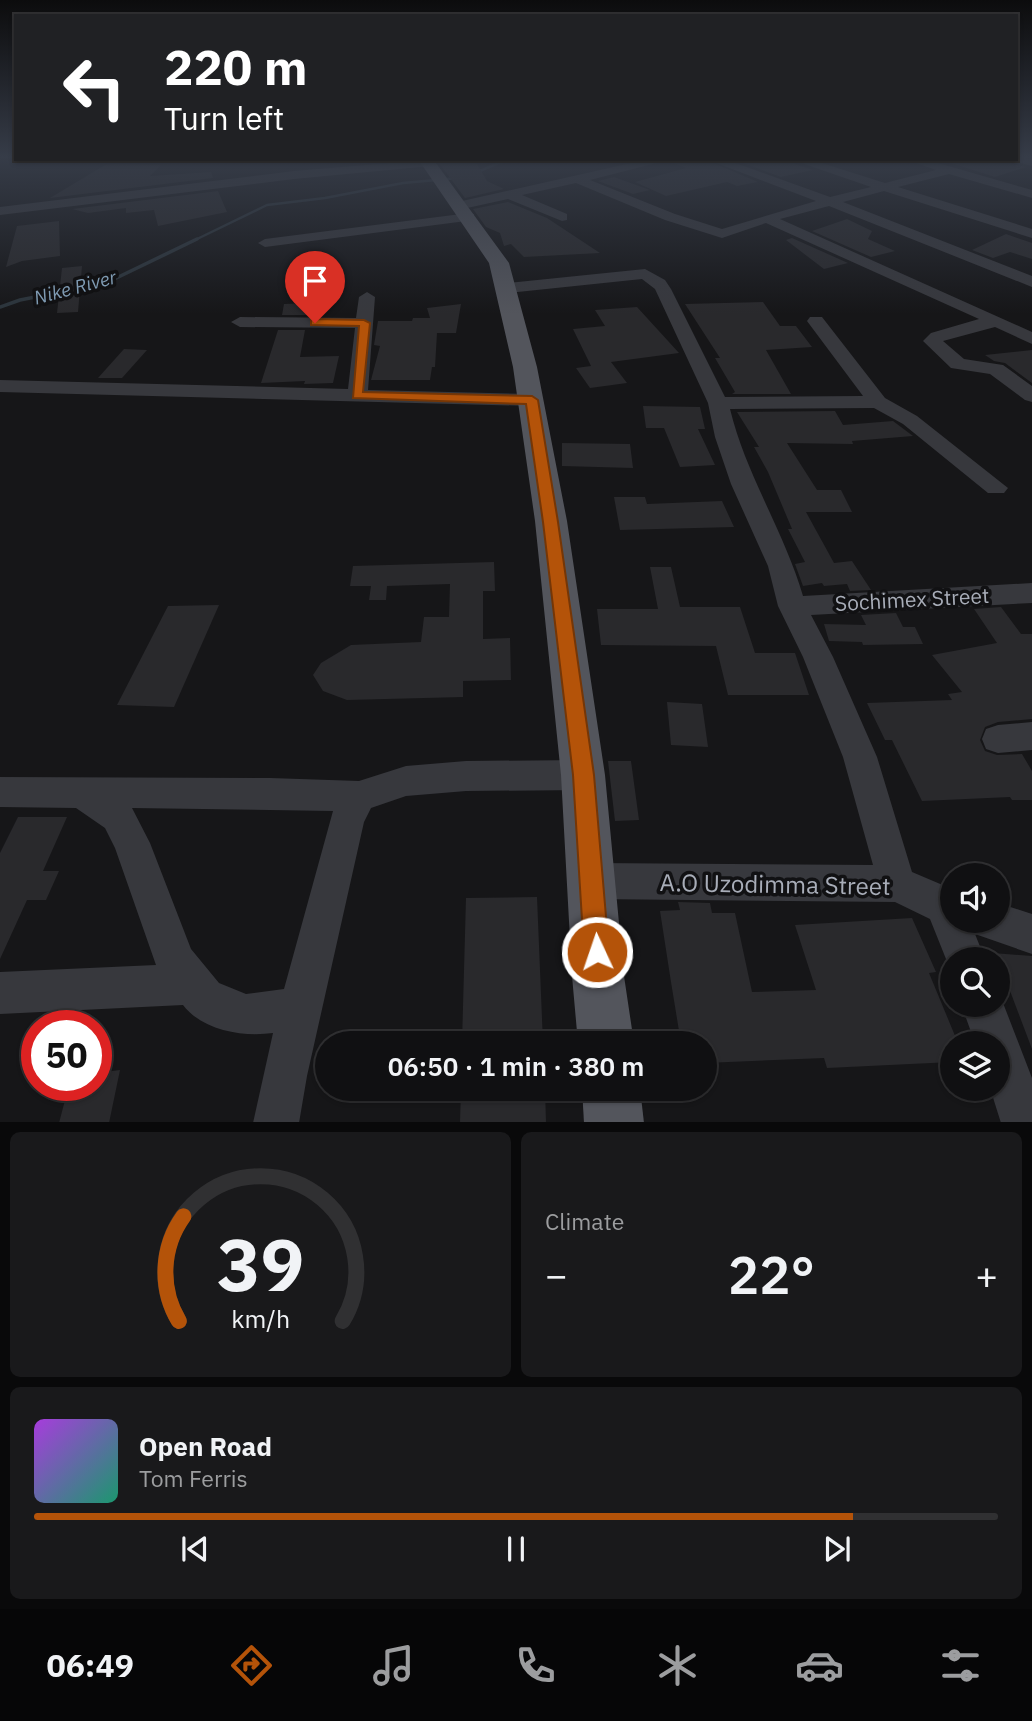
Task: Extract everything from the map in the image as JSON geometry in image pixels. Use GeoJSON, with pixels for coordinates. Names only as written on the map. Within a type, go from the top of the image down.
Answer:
{"type":"FeatureCollection","features":[{"type":"Feature","properties":{"kind":"main road"},"geometry":{"type":"LineString","coordinates":[[460,209],[499,263],[532,400],[551,522],[583,775],[605,1031]]}},
{"type":"Feature","properties":{"kind":"main road"},"geometry":{"type":"LineString","coordinates":[[612,1101],[614,1122]]}},
{"type":"Feature","properties":{"kind":"street"},"geometry":{"type":"LineString","coordinates":[[0,211],[21,209]]}},
{"type":"Feature","properties":{"kind":"street"},"geometry":{"type":"LineString","coordinates":[[265,243],[366,209]]}},
{"type":"Feature","properties":{"kind":"street"},"geometry":{"type":"LineString","coordinates":[[544,209],[562,217]]}},
{"type":"Feature","properties":{"kind":"street"},"geometry":{"type":"LineString","coordinates":[[655,209],[715,233],[730,232],[767,218],[802,209]]}},
{"type":"Feature","properties":{"kind":"street"},"geometry":{"type":"LineString","coordinates":[[849,209],[1032,282]]}},
{"type":"Feature","properties":{"kind":"street"},"geometry":{"type":"LineString","coordinates":[[955,209],[1032,234]]}},
{"type":"Feature","properties":{"kind":"street"},"geometry":{"type":"LineString","coordinates":[[767,218],[987,316],[1032,339]]}},
{"type":"Feature","properties":{"kind":"street"},"geometry":{"type":"LineString","coordinates":[[507,288],[645,274],[663,289],[718,402],[726,437],[743,484],[781,566],[792,606],[818,657],[860,757],[897,884]]}},
{"type":"Feature","properties":{"kind":"street"},"geometry":{"type":"LineString","coordinates":[[357,395],[367,297]]}},
{"type":"Feature","properties":{"kind":"street"},"geometry":{"type":"LineString","coordinates":[[987,316],[989,323],[937,337],[932,341],[958,364],[996,369],[1032,396]]}},
{"type":"Feature","properties":{"kind":"street"},"geometry":{"type":"LineString","coordinates":[[816,321],[878,402],[910,420],[996,488]]}},
{"type":"Feature","properties":{"kind":"street"},"geometry":{"type":"LineString","coordinates":[[240,322],[364,323]]}},
{"type":"Feature","properties":{"kind":"street"},"geometry":{"type":"LineString","coordinates":[[0,386],[532,400]]}},
{"type":"Feature","properties":{"kind":"street"},"geometry":{"type":"LineString","coordinates":[[718,402],[878,402]]}},
{"type":"Feature","properties":{"kind":"street","name":"Sochimex Street"},"geometry":{"type":"LineString","coordinates":[[792,606],[1032,593]]}},
{"type":"Feature","properties":{"kind":"street"},"geometry":{"type":"LineString","coordinates":[[998,739],[1032,736]]}},
{"type":"Feature","properties":{"kind":"street"},"geometry":{"type":"LineString","coordinates":[[0,792],[270,793],[359,797],[407,781],[466,776],[583,775]]}},
{"type":"Feature","properties":{"kind":"street"},"geometry":{"type":"LineString","coordinates":[[83,793],[118,817],[132,844],[176,963],[204,998],[231,1012],[246,1014],[301,1009]]}},
{"type":"Feature","properties":{"kind":"street"},"geometry":{"type":"LineString","coordinates":[[276,1122],[284,1076],[347,820],[359,797]]}},
{"type":"Feature","properties":{"kind":"street","name":"A.O Uzodimma Street"},"geometry":{"type":"LineString","coordinates":[[593,881],[897,884],[940,904]]}},
{"type":"Feature","properties":{"kind":"street"},"geometry":{"type":"LineString","coordinates":[[1010,927],[1032,934]]}},
{"type":"Feature","properties":{"kind":"street"},"geometry":{"type":"LineString","coordinates":[[0,993],[191,984]]}},
{"type":"Feature","properties":{"kind":"street"},"geometry":{"type":"LineString","coordinates":[[1010,1080],[1025,1122]]}},
{"type":"Feature","properties":{"kind":"building"},"geometry":{"type":"Polygon","coordinates":[[[73,209],[116,209],[88,213],[73,209]]]}},
{"type":"Feature","properties":{"kind":"building"},"geometry":{"type":"Polygon","coordinates":[[[126,209],[226,209],[227,212],[158,226],[154,210],[126,213],[126,209]]]}},
{"type":"Feature","properties":{"kind":"building"},"geometry":{"type":"Polygon","coordinates":[[[473,209],[526,209],[547,218],[600,253],[524,257],[511,244],[504,246],[500,233],[486,227],[473,209]]]}},
{"type":"Feature","properties":{"kind":"building"},"geometry":{"type":"Polygon","coordinates":[[[847,219],[872,231],[868,239],[895,251],[871,257],[812,231],[847,219]]]}},
{"type":"Feature","properties":{"kind":"building"},"geometry":{"type":"Polygon","coordinates":[[[59,221],[60,256],[22,261],[6,267],[17,226],[59,221]]]}},
{"type":"Feature","properties":{"kind":"building"},"geometry":{"type":"Polygon","coordinates":[[[1006,234],[1032,243],[1032,259],[1010,252],[993,258],[972,250],[1006,234]]]}},
{"type":"Feature","properties":{"kind":"building"},"geometry":{"type":"Polygon","coordinates":[[[792,238],[848,263],[824,269],[786,240],[792,238]]]}},
{"type":"Feature","properties":{"kind":"building"},"geometry":{"type":"Polygon","coordinates":[[[82,266],[78,312],[57,313],[62,268],[82,266]]]}},
{"type":"Feature","properties":{"kind":"building"},"geometry":{"type":"Polygon","coordinates":[[[763,302],[780,326],[796,326],[812,347],[766,350],[791,394],[732,394],[735,392],[715,358],[720,358],[685,304],[763,302]]]}},
{"type":"Feature","properties":{"kind":"building"},"geometry":{"type":"Polygon","coordinates":[[[310,303],[308,315],[282,315],[284,304],[310,303]]]}},
{"type":"Feature","properties":{"kind":"building"},"geometry":{"type":"Polygon","coordinates":[[[461,304],[456,333],[437,333],[435,367],[432,367],[430,380],[371,380],[380,346],[374,345],[378,321],[430,318],[427,308],[461,304]]]}},
{"type":"Feature","properties":{"kind":"building"},"geometry":{"type":"Polygon","coordinates":[[[637,307],[679,353],[611,362],[627,383],[590,388],[576,368],[591,366],[573,329],[605,326],[595,310],[637,307]]]}},
{"type":"Feature","properties":{"kind":"building"},"geometry":{"type":"Polygon","coordinates":[[[278,330],[305,330],[300,357],[339,356],[333,383],[261,383],[278,330]]]}},
{"type":"Feature","properties":{"kind":"building"},"geometry":{"type":"Polygon","coordinates":[[[124,349],[147,350],[122,378],[98,378],[124,349]]]}},
{"type":"Feature","properties":{"kind":"building"},"geometry":{"type":"Polygon","coordinates":[[[1032,350],[1032,383],[1005,363],[994,361],[985,355],[1032,350]]]}},
{"type":"Feature","properties":{"kind":"building"},"geometry":{"type":"Polygon","coordinates":[[[643,406],[700,407],[705,429],[698,429],[715,465],[680,467],[664,428],[646,428],[643,406]]]}},
{"type":"Feature","properties":{"kind":"building"},"geometry":{"type":"Polygon","coordinates":[[[835,411],[843,425],[893,421],[913,436],[852,441],[853,444],[787,443],[817,490],[841,490],[852,512],[806,512],[834,563],[852,561],[871,590],[850,591],[847,584],[824,586],[822,583],[803,586],[795,564],[805,562],[788,529],[792,529],[768,472],[754,447],[759,447],[737,412],[835,411]]]}},
{"type":"Feature","properties":{"kind":"building"},"geometry":{"type":"Polygon","coordinates":[[[562,443],[630,444],[633,468],[562,466],[562,443]]]}},
{"type":"Feature","properties":{"kind":"building"},"geometry":{"type":"Polygon","coordinates":[[[614,497],[645,497],[647,504],[722,501],[734,527],[620,530],[614,497]]]}},
{"type":"Feature","properties":{"kind":"building"},"geometry":{"type":"Polygon","coordinates":[[[494,562],[495,591],[483,591],[483,639],[510,638],[511,680],[463,681],[463,697],[347,700],[323,691],[313,675],[321,663],[351,645],[421,642],[424,617],[449,617],[450,584],[387,586],[386,600],[369,600],[371,586],[350,586],[353,566],[494,562]]]}},
{"type":"Feature","properties":{"kind":"building"},"geometry":{"type":"Polygon","coordinates":[[[650,567],[671,567],[680,607],[740,607],[755,653],[795,653],[809,695],[728,695],[716,646],[601,645],[597,609],[658,609],[650,567]]]}},
{"type":"Feature","properties":{"kind":"building"},"geometry":{"type":"Polygon","coordinates":[[[219,605],[174,707],[117,705],[168,606],[219,605]]]}},
{"type":"Feature","properties":{"kind":"building"},"geometry":{"type":"Polygon","coordinates":[[[1001,607],[1021,634],[1032,634],[1032,719],[998,722],[985,727],[980,740],[985,751],[997,755],[1022,754],[1032,771],[1032,800],[1012,800],[1010,797],[922,801],[892,740],[885,740],[867,703],[952,700],[948,694],[962,692],[932,655],[997,643],[974,609],[1001,607]]]}},
{"type":"Feature","properties":{"kind":"building"},"geometry":{"type":"Polygon","coordinates":[[[896,613],[903,627],[915,627],[923,644],[863,645],[862,642],[829,641],[824,624],[866,625],[861,615],[896,613]]]}},
{"type":"Feature","properties":{"kind":"building"},"geometry":{"type":"Polygon","coordinates":[[[667,702],[702,704],[708,747],[671,745],[667,702]]]}},
{"type":"Feature","properties":{"kind":"building"},"geometry":{"type":"Polygon","coordinates":[[[608,761],[631,761],[639,820],[615,821],[608,761]]]}},
{"type":"Feature","properties":{"kind":"building"},"geometry":{"type":"Polygon","coordinates":[[[18,817],[67,817],[43,871],[59,871],[46,900],[27,900],[0,959],[0,853],[18,817]]]}},
{"type":"Feature","properties":{"kind":"building"},"geometry":{"type":"Polygon","coordinates":[[[537,897],[543,1031],[462,1031],[466,898],[537,897]]]}},
{"type":"Feature","properties":{"kind":"building"},"geometry":{"type":"Polygon","coordinates":[[[678,902],[710,903],[712,913],[735,913],[752,992],[816,990],[795,925],[912,918],[936,972],[929,973],[940,1000],[940,1017],[947,1017],[953,1031],[940,1031],[940,1063],[827,1068],[824,1058],[717,1062],[717,1031],[679,1031],[660,911],[680,910],[678,902]]]}},
{"type":"Feature","properties":{"kind":"building"},"geometry":{"type":"Polygon","coordinates":[[[1010,954],[1032,956],[1032,1049],[1010,991],[1010,954]]]}},
{"type":"Feature","properties":{"kind":"building"},"geometry":{"type":"Polygon","coordinates":[[[120,1070],[109,1122],[59,1122],[65,1101],[112,1101],[112,1071],[120,1070]]]}},
{"type":"Feature","properties":{"kind":"building"},"geometry":{"type":"Polygon","coordinates":[[[461,1101],[545,1101],[546,1122],[460,1122],[461,1101]]]}},
{"type":"Feature","properties":{"kind":"waterway","name":"Nike River"},"geometry":{"type":"LineString","coordinates":[[193,241],[258,209]]}},
{"type":"Feature","properties":{"kind":"waterway","name":"Nike River"},"geometry":{"type":"LineString","coordinates":[[0,307],[20,300],[106,283],[197,239]]}},
{"type":"Feature","properties":{"kind":"route"},"geometry":{"type":"LineString","coordinates":[[315,323],[364,323],[357,395],[532,400],[551,522],[583,775],[597,952]]}}]}
